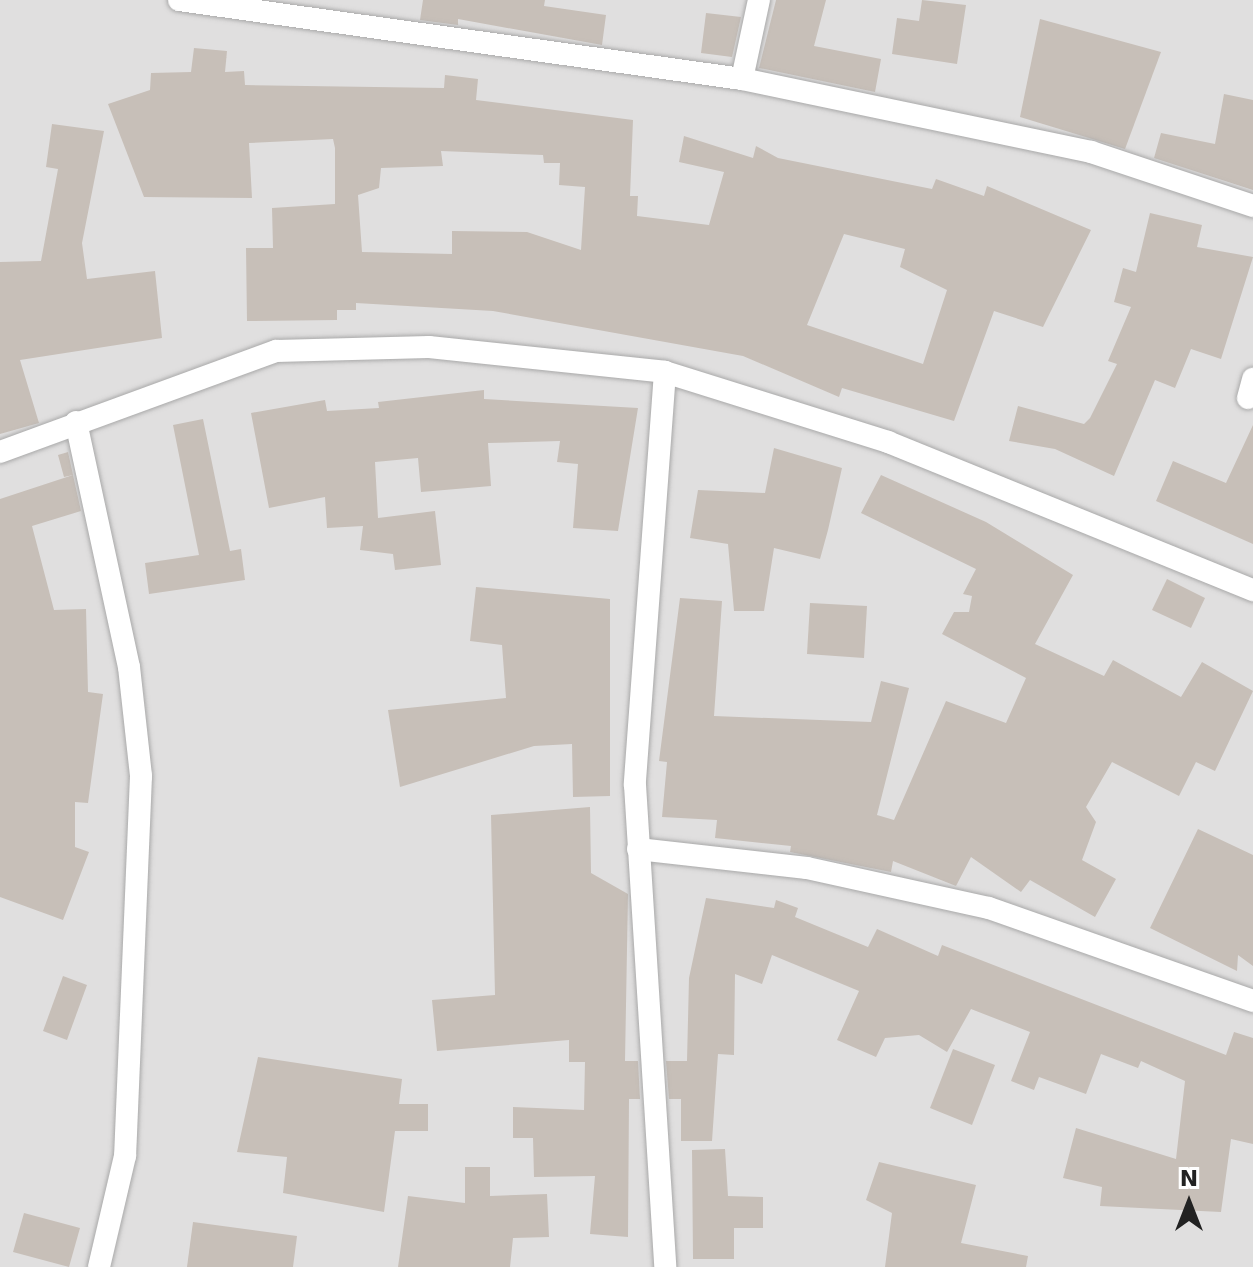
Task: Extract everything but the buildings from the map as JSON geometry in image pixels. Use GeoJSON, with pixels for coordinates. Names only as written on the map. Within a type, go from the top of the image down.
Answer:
{"type":"FeatureCollection","features":[{"type":"Feature","properties":{"kind":"street"},"geometry":{"type":"LineString","coordinates":[[179,0],[742,79],[1091,152],[1253,206]]}},
{"type":"Feature","properties":{"kind":"street"},"geometry":{"type":"LineString","coordinates":[[742,79],[759,0]]}},
{"type":"Feature","properties":{"kind":"street"},"geometry":{"type":"LineString","coordinates":[[0,452],[276,351],[324,346],[429,347],[665,372],[888,442],[1253,590]]}},
{"type":"Feature","properties":{"kind":"street"},"geometry":{"type":"LineString","coordinates":[[665,372],[635,785],[665,1267]]}},
{"type":"Feature","properties":{"kind":"street"},"geometry":{"type":"LineString","coordinates":[[76,422],[129,667],[141,776],[125,1156],[99,1267]]}},
{"type":"Feature","properties":{"kind":"street"},"geometry":{"type":"LineString","coordinates":[[638,849],[807,868],[989,908],[1253,1001]]}},
{"type":"Feature","properties":{"kind":"shaded area"},"geometry":{"type":"Polygon","coordinates":[[[0,0],[1253,0],[1253,1267],[0,1267],[0,0]]]}}]}
